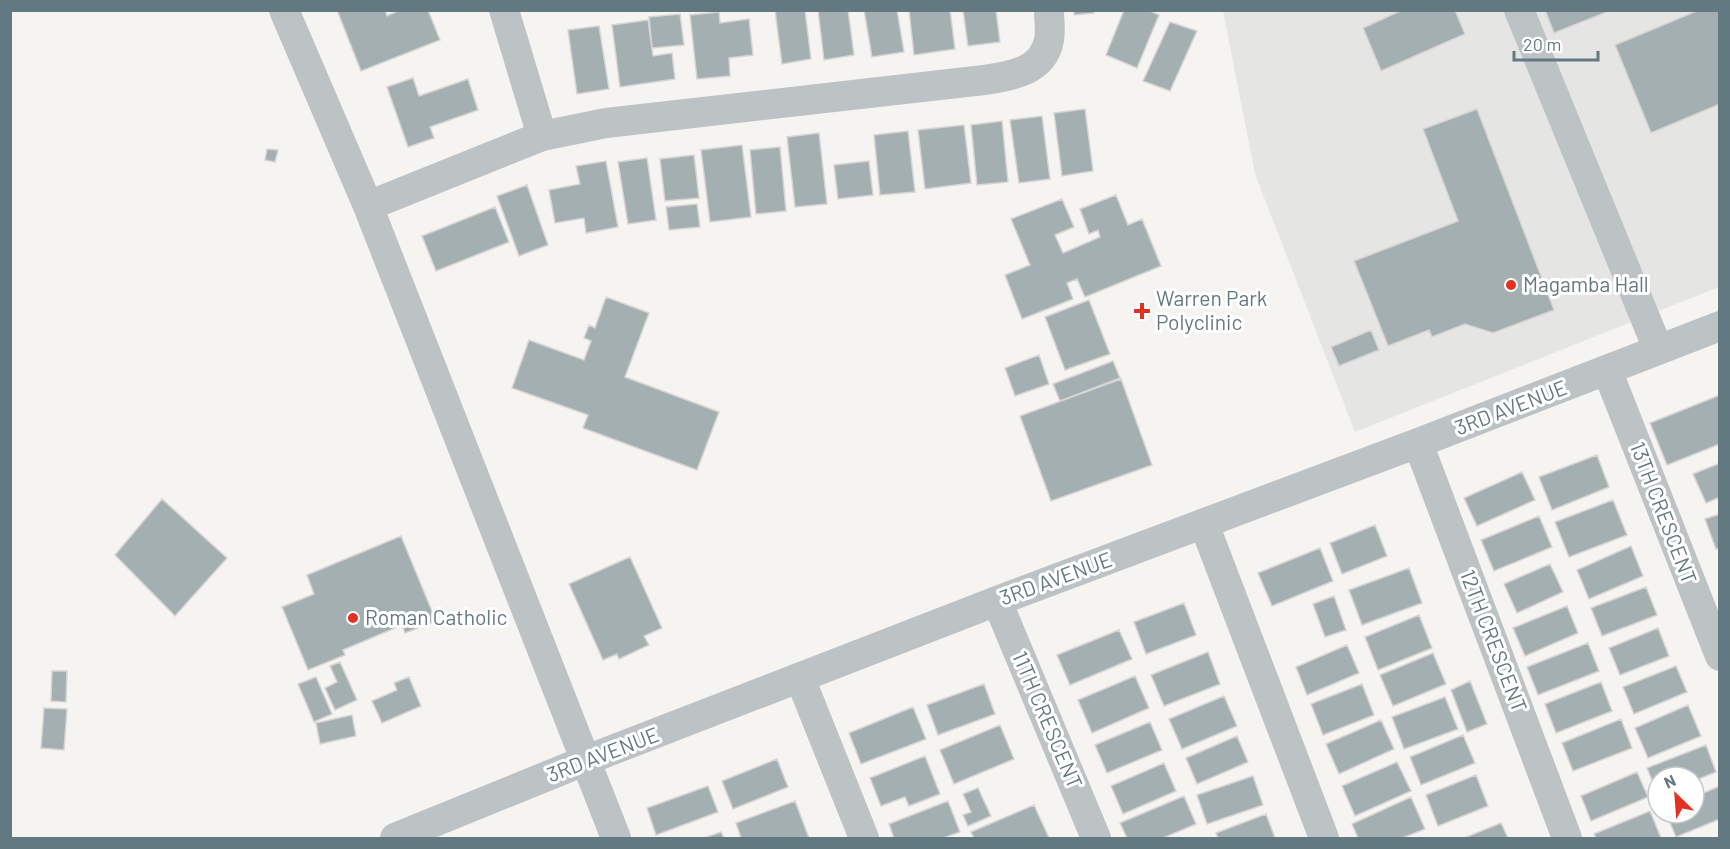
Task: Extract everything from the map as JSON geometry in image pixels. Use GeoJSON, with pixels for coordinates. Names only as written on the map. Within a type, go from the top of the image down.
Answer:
{"type":"FeatureCollection","features":[{"type":"Feature","properties":{"kind":"street"},"geometry":{"type":"LineString","coordinates":[[284,10],[368,206],[616,838]]}},
{"type":"Feature","properties":{"kind":"street"},"geometry":{"type":"LineString","coordinates":[[504,10],[542,136]]}},
{"type":"Feature","properties":{"kind":"street"},"geometry":{"type":"LineString","coordinates":[[368,206],[542,136],[606,123],[984,80],[1019,74],[1039,60],[1049,40],[1049,10]]}},
{"type":"Feature","properties":{"kind":"street"},"geometry":{"type":"LineString","coordinates":[[1519,10],[1658,349]]}},
{"type":"Feature","properties":{"kind":"street","name":"3RD AVENUE"},"geometry":{"type":"LineString","coordinates":[[399,838],[584,761],[998,601],[1418,444],[1719,326]]}},
{"type":"Feature","properties":{"kind":"street","name":"13TH CRESCENT"},"geometry":{"type":"LineString","coordinates":[[1607,370],[1719,656]]}},
{"type":"Feature","properties":{"kind":"street","name":"12TH CRESCENT"},"geometry":{"type":"LineString","coordinates":[[1418,444],[1567,838]]}},
{"type":"Feature","properties":{"kind":"street"},"geometry":{"type":"LineString","coordinates":[[1204,524],[1324,838]]}},
{"type":"Feature","properties":{"kind":"street","name":"11TH CRESCENT"},"geometry":{"type":"LineString","coordinates":[[998,601],[1096,838]]}},
{"type":"Feature","properties":{"kind":"street"},"geometry":{"type":"LineString","coordinates":[[800,678],[864,838]]}},
{"type":"Feature","properties":{"kind":"shaded area"},"geometry":{"type":"Polygon","coordinates":[[[1223,11],[1719,11],[1719,287],[1355,432],[1255,174],[1223,11]]]}},
{"type":"Feature","properties":{"kind":"building"},"geometry":{"type":"Polygon","coordinates":[[[337,10],[385,10],[387,16],[400,10],[428,10],[440,40],[361,71],[337,10]]]}},
{"type":"Feature","properties":{"kind":"building"},"geometry":{"type":"Polygon","coordinates":[[[775,10],[805,10],[811,59],[782,64],[775,10]]]}},
{"type":"Feature","properties":{"kind":"building"},"geometry":{"type":"Polygon","coordinates":[[[818,10],[848,10],[854,55],[824,60],[818,10]]]}},
{"type":"Feature","properties":{"kind":"building"},"geometry":{"type":"Polygon","coordinates":[[[864,10],[897,10],[904,52],[872,57],[864,10]]]}},
{"type":"Feature","properties":{"kind":"building"},"geometry":{"type":"Polygon","coordinates":[[[909,10],[950,10],[955,49],[914,55],[909,10]]]}},
{"type":"Feature","properties":{"kind":"building"},"geometry":{"type":"Polygon","coordinates":[[[963,10],[996,10],[1000,42],[968,46],[963,10]]]}},
{"type":"Feature","properties":{"kind":"building"},"geometry":{"type":"Polygon","coordinates":[[[1074,10],[1093,10],[1094,13],[1074,15],[1074,10]]]}},
{"type":"Feature","properties":{"kind":"building"},"geometry":{"type":"Polygon","coordinates":[[[1124,10],[1148,10],[1159,15],[1137,68],[1106,55],[1124,10]]]}},
{"type":"Feature","properties":{"kind":"building"},"geometry":{"type":"Polygon","coordinates":[[[1402,10],[1455,10],[1465,34],[1381,71],[1363,28],[1402,10]]]}},
{"type":"Feature","properties":{"kind":"building"},"geometry":{"type":"Polygon","coordinates":[[[1545,10],[1612,10],[1554,33],[1545,10]]]}},
{"type":"Feature","properties":{"kind":"building"},"geometry":{"type":"Polygon","coordinates":[[[1699,10],[1720,10],[1720,104],[1651,133],[1615,45],[1699,10]]]}},
{"type":"Feature","properties":{"kind":"building"},"geometry":{"type":"Polygon","coordinates":[[[719,12],[720,23],[749,19],[753,55],[729,58],[730,76],[697,79],[690,15],[719,12]]]}},
{"type":"Feature","properties":{"kind":"building"},"geometry":{"type":"Polygon","coordinates":[[[680,14],[684,45],[652,48],[649,17],[680,14]]]}},
{"type":"Feature","properties":{"kind":"building"},"geometry":{"type":"Polygon","coordinates":[[[648,20],[653,56],[672,53],[675,79],[620,87],[612,25],[648,20]]]}},
{"type":"Feature","properties":{"kind":"building"},"geometry":{"type":"Polygon","coordinates":[[[1170,22],[1197,31],[1170,91],[1143,81],[1170,22]]]}},
{"type":"Feature","properties":{"kind":"building"},"geometry":{"type":"Polygon","coordinates":[[[599,26],[609,89],[577,94],[568,30],[599,26]]]}},
{"type":"Feature","properties":{"kind":"building"},"geometry":{"type":"Polygon","coordinates":[[[413,78],[419,96],[468,79],[478,110],[430,127],[434,138],[408,147],[387,87],[413,78]]]}},
{"type":"Feature","properties":{"kind":"building"},"geometry":{"type":"Polygon","coordinates":[[[1085,109],[1093,171],[1062,176],[1054,113],[1085,109]]]}},
{"type":"Feature","properties":{"kind":"building"},"geometry":{"type":"Polygon","coordinates":[[[1477,109],[1554,310],[1493,333],[1465,324],[1432,337],[1429,330],[1388,346],[1354,261],[1458,221],[1423,129],[1477,109]]]}},
{"type":"Feature","properties":{"kind":"building"},"geometry":{"type":"Polygon","coordinates":[[[1042,116],[1050,179],[1019,183],[1010,120],[1042,116]]]}},
{"type":"Feature","properties":{"kind":"building"},"geometry":{"type":"Polygon","coordinates":[[[1002,121],[1008,182],[977,185],[971,125],[1002,121]]]}},
{"type":"Feature","properties":{"kind":"building"},"geometry":{"type":"Polygon","coordinates":[[[964,125],[971,183],[925,189],[918,130],[964,125]]]}},
{"type":"Feature","properties":{"kind":"building"},"geometry":{"type":"Polygon","coordinates":[[[908,131],[915,192],[880,195],[874,135],[908,131]]]}},
{"type":"Feature","properties":{"kind":"building"},"geometry":{"type":"Polygon","coordinates":[[[819,133],[827,204],[795,207],[787,137],[819,133]]]}},
{"type":"Feature","properties":{"kind":"building"},"geometry":{"type":"Polygon","coordinates":[[[742,145],[751,217],[710,222],[701,150],[742,145]]]}},
{"type":"Feature","properties":{"kind":"building"},"geometry":{"type":"Polygon","coordinates":[[[780,147],[786,211],[756,214],[750,150],[780,147]]]}},
{"type":"Feature","properties":{"kind":"building"},"geometry":{"type":"Polygon","coordinates":[[[267,149],[278,150],[275,162],[265,160],[267,149]]]}},
{"type":"Feature","properties":{"kind":"building"},"geometry":{"type":"Polygon","coordinates":[[[694,155],[699,198],[665,201],[660,159],[694,155]]]}},
{"type":"Feature","properties":{"kind":"building"},"geometry":{"type":"Polygon","coordinates":[[[647,158],[656,220],[628,224],[618,162],[647,158]]]}},
{"type":"Feature","properties":{"kind":"building"},"geometry":{"type":"Polygon","coordinates":[[[606,161],[618,227],[586,233],[584,218],[555,223],[549,190],[580,184],[576,166],[606,161]]]}},
{"type":"Feature","properties":{"kind":"building"},"geometry":{"type":"Polygon","coordinates":[[[869,161],[873,195],[838,199],[834,165],[869,161]]]}},
{"type":"Feature","properties":{"kind":"building"},"geometry":{"type":"Polygon","coordinates":[[[527,185],[548,245],[519,256],[497,196],[527,185]]]}},
{"type":"Feature","properties":{"kind":"building"},"geometry":{"type":"Polygon","coordinates":[[[1116,195],[1128,225],[1142,219],[1161,266],[1085,297],[1077,279],[1067,283],[1073,299],[1022,319],[1005,275],[1030,265],[1011,219],[1062,199],[1074,227],[1055,235],[1063,253],[1100,237],[1098,230],[1089,234],[1080,209],[1116,195]]]}},
{"type":"Feature","properties":{"kind":"building"},"geometry":{"type":"Polygon","coordinates":[[[697,204],[700,227],[669,230],[666,207],[697,204]]]}},
{"type":"Feature","properties":{"kind":"building"},"geometry":{"type":"Polygon","coordinates":[[[495,207],[509,242],[436,271],[422,236],[495,207]]]}},
{"type":"Feature","properties":{"kind":"building"},"geometry":{"type":"Polygon","coordinates":[[[606,297],[649,313],[625,377],[719,412],[697,470],[583,428],[588,415],[512,388],[529,340],[584,360],[591,341],[584,338],[589,325],[595,328],[606,297]]]}},
{"type":"Feature","properties":{"kind":"building"},"geometry":{"type":"Polygon","coordinates":[[[1089,300],[1110,354],[1065,370],[1045,317],[1089,300]]]}},
{"type":"Feature","properties":{"kind":"building"},"geometry":{"type":"Polygon","coordinates":[[[1371,330],[1379,350],[1339,366],[1331,347],[1371,330]]]}},
{"type":"Feature","properties":{"kind":"building"},"geometry":{"type":"Polygon","coordinates":[[[1039,355],[1049,384],[1015,396],[1005,368],[1039,355]]]}},
{"type":"Feature","properties":{"kind":"building"},"geometry":{"type":"Polygon","coordinates":[[[1113,361],[1120,378],[1060,401],[1053,384],[1113,361]]]}},
{"type":"Feature","properties":{"kind":"building"},"geometry":{"type":"Polygon","coordinates":[[[1121,379],[1152,465],[1051,501],[1020,416],[1121,379]]]}},
{"type":"Feature","properties":{"kind":"building"},"geometry":{"type":"Polygon","coordinates":[[[1720,395],[1720,444],[1667,465],[1650,423],[1720,395]]]}},
{"type":"Feature","properties":{"kind":"building"},"geometry":{"type":"Polygon","coordinates":[[[1597,455],[1609,487],[1552,510],[1539,477],[1597,455]]]}},
{"type":"Feature","properties":{"kind":"building"},"geometry":{"type":"Polygon","coordinates":[[[1720,463],[1720,497],[1706,503],[1693,474],[1720,463]]]}},
{"type":"Feature","properties":{"kind":"building"},"geometry":{"type":"Polygon","coordinates":[[[1522,472],[1535,500],[1477,526],[1464,498],[1522,472]]]}},
{"type":"Feature","properties":{"kind":"building"},"geometry":{"type":"Polygon","coordinates":[[[162,499],[227,558],[175,616],[115,555],[162,499]]]}},
{"type":"Feature","properties":{"kind":"building"},"geometry":{"type":"Polygon","coordinates":[[[1613,500],[1627,535],[1569,557],[1555,522],[1613,500]]]}},
{"type":"Feature","properties":{"kind":"building"},"geometry":{"type":"Polygon","coordinates":[[[1720,514],[1720,548],[1716,549],[1705,519],[1720,514]]]}},
{"type":"Feature","properties":{"kind":"building"},"geometry":{"type":"Polygon","coordinates":[[[1539,516],[1552,547],[1494,571],[1481,540],[1539,516]]]}},
{"type":"Feature","properties":{"kind":"building"},"geometry":{"type":"Polygon","coordinates":[[[1375,525],[1387,556],[1342,574],[1330,543],[1375,525]]]}},
{"type":"Feature","properties":{"kind":"building"},"geometry":{"type":"Polygon","coordinates":[[[401,536],[436,621],[405,633],[402,625],[343,650],[345,655],[308,670],[282,607],[314,594],[307,575],[401,536]]]}},
{"type":"Feature","properties":{"kind":"building"},"geometry":{"type":"Polygon","coordinates":[[[1631,546],[1643,576],[1589,599],[1577,570],[1631,546]]]}},
{"type":"Feature","properties":{"kind":"building"},"geometry":{"type":"Polygon","coordinates":[[[1320,548],[1333,581],[1272,606],[1258,573],[1320,548]]]}},
{"type":"Feature","properties":{"kind":"building"},"geometry":{"type":"Polygon","coordinates":[[[630,557],[662,628],[644,636],[649,645],[619,659],[617,654],[603,660],[569,584],[630,557]]]}},
{"type":"Feature","properties":{"kind":"building"},"geometry":{"type":"Polygon","coordinates":[[[1550,564],[1563,592],[1517,613],[1504,584],[1550,564]]]}},
{"type":"Feature","properties":{"kind":"building"},"geometry":{"type":"Polygon","coordinates":[[[1409,568],[1422,603],[1362,625],[1349,590],[1409,568]]]}},
{"type":"Feature","properties":{"kind":"building"},"geometry":{"type":"Polygon","coordinates":[[[1646,587],[1657,615],[1602,636],[1591,608],[1646,587]]]}},
{"type":"Feature","properties":{"kind":"building"},"geometry":{"type":"Polygon","coordinates":[[[1334,596],[1346,630],[1325,637],[1313,604],[1334,596]]]}},
{"type":"Feature","properties":{"kind":"building"},"geometry":{"type":"Polygon","coordinates":[[[1184,603],[1196,635],[1146,654],[1134,622],[1184,603]]]}},
{"type":"Feature","properties":{"kind":"building"},"geometry":{"type":"Polygon","coordinates":[[[1567,606],[1578,633],[1525,656],[1513,628],[1567,606]]]}},
{"type":"Feature","properties":{"kind":"building"},"geometry":{"type":"Polygon","coordinates":[[[1419,615],[1432,648],[1378,670],[1365,637],[1419,615]]]}},
{"type":"Feature","properties":{"kind":"building"},"geometry":{"type":"Polygon","coordinates":[[[1658,628],[1669,656],[1620,675],[1609,648],[1658,628]]]}},
{"type":"Feature","properties":{"kind":"building"},"geometry":{"type":"Polygon","coordinates":[[[1119,630],[1132,659],[1070,685],[1057,655],[1119,630]]]}},
{"type":"Feature","properties":{"kind":"building"},"geometry":{"type":"Polygon","coordinates":[[[1588,643],[1599,671],[1538,695],[1527,667],[1588,643]]]}},
{"type":"Feature","properties":{"kind":"building"},"geometry":{"type":"Polygon","coordinates":[[[1347,645],[1359,673],[1307,695],[1296,667],[1347,645]]]}},
{"type":"Feature","properties":{"kind":"building"},"geometry":{"type":"Polygon","coordinates":[[[1208,652],[1220,684],[1164,706],[1151,675],[1208,652]]]}},
{"type":"Feature","properties":{"kind":"building"},"geometry":{"type":"Polygon","coordinates":[[[1433,653],[1446,684],[1393,706],[1380,675],[1433,653]]]}},
{"type":"Feature","properties":{"kind":"building"},"geometry":{"type":"Polygon","coordinates":[[[340,662],[357,700],[335,710],[325,688],[337,682],[330,666],[340,662]]]}},
{"type":"Feature","properties":{"kind":"building"},"geometry":{"type":"Polygon","coordinates":[[[1676,666],[1687,692],[1634,714],[1623,687],[1676,666]]]}},
{"type":"Feature","properties":{"kind":"building"},"geometry":{"type":"Polygon","coordinates":[[[52,671],[67,671],[66,702],[51,701],[52,671]]]}},
{"type":"Feature","properties":{"kind":"building"},"geometry":{"type":"Polygon","coordinates":[[[1135,676],[1149,708],[1092,733],[1078,700],[1135,676]]]}},
{"type":"Feature","properties":{"kind":"building"},"geometry":{"type":"Polygon","coordinates":[[[316,677],[332,714],[314,722],[298,684],[316,677]]]}},
{"type":"Feature","properties":{"kind":"building"},"geometry":{"type":"Polygon","coordinates":[[[409,677],[421,706],[382,723],[372,701],[397,690],[394,683],[409,677]]]}},
{"type":"Feature","properties":{"kind":"building"},"geometry":{"type":"Polygon","coordinates":[[[1470,681],[1487,724],[1467,732],[1451,690],[1470,681]]]}},
{"type":"Feature","properties":{"kind":"building"},"geometry":{"type":"Polygon","coordinates":[[[1601,682],[1612,711],[1556,733],[1545,704],[1601,682]]]}},
{"type":"Feature","properties":{"kind":"building"},"geometry":{"type":"Polygon","coordinates":[[[984,684],[995,714],[938,735],[927,705],[984,684]]]}},
{"type":"Feature","properties":{"kind":"building"},"geometry":{"type":"Polygon","coordinates":[[[1362,684],[1374,715],[1323,735],[1311,704],[1362,684]]]}},
{"type":"Feature","properties":{"kind":"building"},"geometry":{"type":"Polygon","coordinates":[[[1224,696],[1237,726],[1182,749],[1169,719],[1224,696]]]}},
{"type":"Feature","properties":{"kind":"building"},"geometry":{"type":"Polygon","coordinates":[[[1445,697],[1458,729],[1404,749],[1392,717],[1445,697]]]}},
{"type":"Feature","properties":{"kind":"building"},"geometry":{"type":"Polygon","coordinates":[[[1688,705],[1701,736],[1648,758],[1635,728],[1688,705]]]}},
{"type":"Feature","properties":{"kind":"building"},"geometry":{"type":"Polygon","coordinates":[[[913,707],[926,739],[861,764],[849,733],[913,707]]]}},
{"type":"Feature","properties":{"kind":"building"},"geometry":{"type":"Polygon","coordinates":[[[44,708],[67,709],[64,750],[41,748],[44,708]]]}},
{"type":"Feature","properties":{"kind":"building"},"geometry":{"type":"Polygon","coordinates":[[[352,715],[356,736],[320,744],[316,723],[352,715]]]}},
{"type":"Feature","properties":{"kind":"building"},"geometry":{"type":"Polygon","coordinates":[[[1621,719],[1632,748],[1573,771],[1562,743],[1621,719]]]}},
{"type":"Feature","properties":{"kind":"building"},"geometry":{"type":"Polygon","coordinates":[[[1381,720],[1394,749],[1339,774],[1326,744],[1381,720]]]}},
{"type":"Feature","properties":{"kind":"building"},"geometry":{"type":"Polygon","coordinates":[[[1150,722],[1162,750],[1107,773],[1095,745],[1150,722]]]}},
{"type":"Feature","properties":{"kind":"building"},"geometry":{"type":"Polygon","coordinates":[[[1000,725],[1014,759],[954,784],[940,750],[1000,725]]]}},
{"type":"Feature","properties":{"kind":"building"},"geometry":{"type":"Polygon","coordinates":[[[1463,735],[1475,763],[1421,785],[1410,757],[1463,735]]]}},
{"type":"Feature","properties":{"kind":"building"},"geometry":{"type":"Polygon","coordinates":[[[1237,736],[1248,762],[1197,784],[1186,758],[1237,736]]]}},
{"type":"Feature","properties":{"kind":"building"},"geometry":{"type":"Polygon","coordinates":[[[1706,745],[1716,772],[1706,776],[1706,765],[1655,765],[1706,745]]]}},
{"type":"Feature","properties":{"kind":"building"},"geometry":{"type":"Polygon","coordinates":[[[925,756],[940,794],[909,806],[905,797],[881,806],[870,778],[925,756]]]}},
{"type":"Feature","properties":{"kind":"building"},"geometry":{"type":"Polygon","coordinates":[[[777,759],[788,787],[733,809],[722,781],[777,759]]]}},
{"type":"Feature","properties":{"kind":"building"},"geometry":{"type":"Polygon","coordinates":[[[1397,762],[1411,791],[1355,816],[1342,786],[1397,762]]]}},
{"type":"Feature","properties":{"kind":"building"},"geometry":{"type":"Polygon","coordinates":[[[1164,763],[1176,791],[1123,814],[1111,786],[1164,763]]]}},
{"type":"Feature","properties":{"kind":"building"},"geometry":{"type":"Polygon","coordinates":[[[1637,772],[1646,792],[1646,798],[1591,821],[1581,796],[1637,772]]]}},
{"type":"Feature","properties":{"kind":"building"},"geometry":{"type":"Polygon","coordinates":[[[1476,775],[1488,806],[1438,826],[1426,795],[1476,775]]]}},
{"type":"Feature","properties":{"kind":"building"},"geometry":{"type":"Polygon","coordinates":[[[1253,776],[1263,805],[1207,824],[1197,795],[1253,776]]]}},
{"type":"Feature","properties":{"kind":"building"},"geometry":{"type":"Polygon","coordinates":[[[708,786],[718,812],[656,835],[647,808],[708,786]]]}},
{"type":"Feature","properties":{"kind":"building"},"geometry":{"type":"Polygon","coordinates":[[[1720,786],[1720,819],[1706,825],[1706,792],[1720,786]]]}},
{"type":"Feature","properties":{"kind":"building"},"geometry":{"type":"Polygon","coordinates":[[[978,788],[991,816],[968,826],[963,815],[971,812],[963,794],[978,788]]]}},
{"type":"Feature","properties":{"kind":"building"},"geometry":{"type":"Polygon","coordinates":[[[1184,796],[1196,824],[1163,838],[1127,838],[1120,823],[1184,796]]]}},
{"type":"Feature","properties":{"kind":"building"},"geometry":{"type":"Polygon","coordinates":[[[1411,797],[1425,829],[1402,838],[1358,838],[1352,824],[1411,797]]]}},
{"type":"Feature","properties":{"kind":"building"},"geometry":{"type":"Polygon","coordinates":[[[795,801],[809,838],[741,838],[736,823],[795,801]]]}},
{"type":"Feature","properties":{"kind":"building"},"geometry":{"type":"Polygon","coordinates":[[[948,801],[960,832],[943,838],[894,838],[889,824],[948,801]]]}},
{"type":"Feature","properties":{"kind":"building"},"geometry":{"type":"Polygon","coordinates":[[[1034,805],[1049,838],[974,838],[971,832],[1034,805]]]}},
{"type":"Feature","properties":{"kind":"building"},"geometry":{"type":"Polygon","coordinates":[[[1646,813],[1646,825],[1656,825],[1661,838],[1596,838],[1594,834],[1646,813]]]}},
{"type":"Feature","properties":{"kind":"building"},"geometry":{"type":"Polygon","coordinates":[[[1266,814],[1275,838],[1218,838],[1216,833],[1266,814]]]}},
{"type":"Feature","properties":{"kind":"building"},"geometry":{"type":"Polygon","coordinates":[[[1501,823],[1508,838],[1464,838],[1501,823]]]}},
{"type":"Feature","properties":{"kind":"building"},"geometry":{"type":"Polygon","coordinates":[[[1671,825],[1705,825],[1676,837],[1671,825]]]}},
{"type":"Feature","properties":{"kind":"building"},"geometry":{"type":"Polygon","coordinates":[[[721,832],[724,838],[704,838],[721,832]]]}},
{"type":"Feature","properties":{"kind":"place","name":"Magamba Hall"},"geometry":{"type":"Point","coordinates":[1511,285]}},
{"type":"Feature","properties":{"kind":"place","name":"Warren Park Polyclinic"},"geometry":{"type":"Point","coordinates":[1142,311]}},
{"type":"Feature","properties":{"kind":"place","name":"Roman Catholic"},"geometry":{"type":"Point","coordinates":[353,618]}}]}
